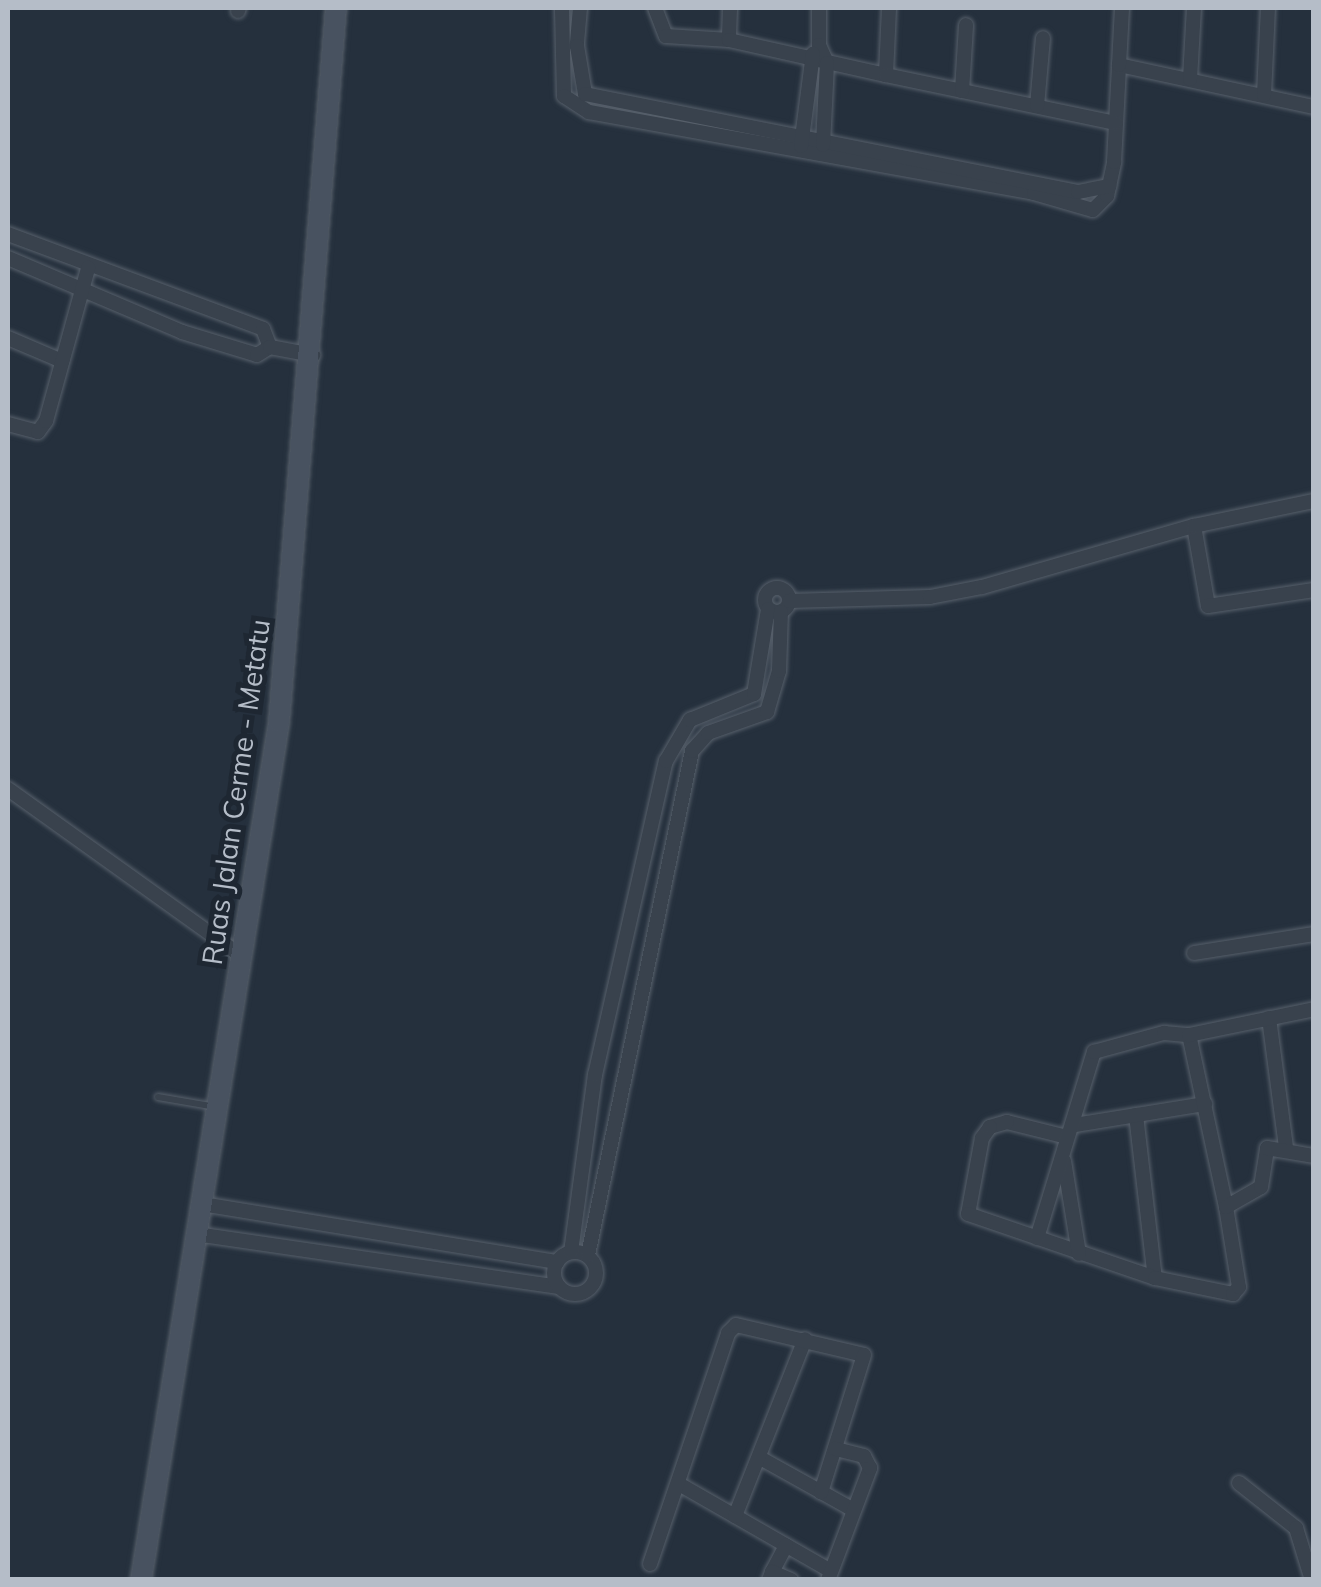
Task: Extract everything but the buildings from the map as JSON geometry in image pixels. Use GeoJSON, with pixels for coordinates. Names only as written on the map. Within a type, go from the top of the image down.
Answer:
{"type":"FeatureCollection","features":[{"type":"Feature","properties":{"kind":"main road","name":"Ruas Jalan Cerme - Metatu"},"geometry":{"type":"LineString","coordinates":[[141,1580],[279,722],[313,355],[336,8]]}},
{"type":"Feature","properties":{"kind":"street"},"geometry":{"type":"LineString","coordinates":[[562,8],[562,85],[589,112],[822,147],[1093,210],[1109,186],[1122,8]]}},
{"type":"Feature","properties":{"kind":"street"},"geometry":{"type":"LineString","coordinates":[[578,98],[580,8]]}},
{"type":"Feature","properties":{"kind":"street"},"geometry":{"type":"LineString","coordinates":[[655,8],[666,36],[814,51],[827,63],[1115,123]]}},
{"type":"Feature","properties":{"kind":"street"},"geometry":{"type":"LineString","coordinates":[[729,40],[730,8]]}},
{"type":"Feature","properties":{"kind":"street"},"geometry":{"type":"LineString","coordinates":[[802,144],[819,8]]}},
{"type":"Feature","properties":{"kind":"street"},"geometry":{"type":"LineString","coordinates":[[886,74],[889,8]]}},
{"type":"Feature","properties":{"kind":"street"},"geometry":{"type":"LineString","coordinates":[[1190,79],[1194,8]]}},
{"type":"Feature","properties":{"kind":"street"},"geometry":{"type":"LineString","coordinates":[[1264,95],[1268,8]]}},
{"type":"Feature","properties":{"kind":"street"},"geometry":{"type":"LineString","coordinates":[[962,90],[966,26]]}},
{"type":"Feature","properties":{"kind":"street"},"geometry":{"type":"LineString","coordinates":[[1036,106],[1043,38]]}},
{"type":"Feature","properties":{"kind":"street"},"geometry":{"type":"LineString","coordinates":[[822,147],[827,63]]}},
{"type":"Feature","properties":{"kind":"street"},"geometry":{"type":"LineString","coordinates":[[1119,65],[1314,107]]}},
{"type":"Feature","properties":{"kind":"street"},"geometry":{"type":"LineString","coordinates":[[8,234],[88,268],[263,329],[270,347]]}},
{"type":"Feature","properties":{"kind":"street"},"geometry":{"type":"LineString","coordinates":[[8,258],[182,332],[257,355],[270,347],[313,355]]}},
{"type":"Feature","properties":{"kind":"street"},"geometry":{"type":"LineString","coordinates":[[8,424],[38,432],[88,268]]}},
{"type":"Feature","properties":{"kind":"street"},"geometry":{"type":"LineString","coordinates":[[182,332],[188,304]]}},
{"type":"Feature","properties":{"kind":"street"},"geometry":{"type":"LineString","coordinates":[[8,338],[62,361]]}},
{"type":"Feature","properties":{"kind":"street"},"geometry":{"type":"LineString","coordinates":[[779,607],[930,597],[1194,526],[1314,501]]}},
{"type":"Feature","properties":{"kind":"street"},"geometry":{"type":"LineString","coordinates":[[1194,526],[1208,606],[1314,590]]}},
{"type":"Feature","properties":{"kind":"street"},"geometry":{"type":"LineString","coordinates":[[571,1252],[572,1216],[607,1034],[666,761],[690,720],[754,694],[779,607]]}},
{"type":"Feature","properties":{"kind":"street"},"geometry":{"type":"LineString","coordinates":[[196,1234],[392,1260],[559,1287],[575,1294],[591,1287],[596,1270],[588,1256],[692,751],[708,733],[767,712],[779,670],[779,607]]}},
{"type":"Feature","properties":{"kind":"street"},"geometry":{"type":"LineString","coordinates":[[8,789],[240,956]]}},
{"type":"Feature","properties":{"kind":"street"},"geometry":{"type":"LineString","coordinates":[[1194,953],[1314,934]]}},
{"type":"Feature","properties":{"kind":"street"},"geometry":{"type":"LineString","coordinates":[[1038,1238],[1089,1062],[1101,1046],[1164,1033],[1189,1035],[1314,1009]]}},
{"type":"Feature","properties":{"kind":"street"},"geometry":{"type":"LineString","coordinates":[[1269,1018],[1286,1147]]}},
{"type":"Feature","properties":{"kind":"street"},"geometry":{"type":"LineString","coordinates":[[607,1034],[632,1039]]}},
{"type":"Feature","properties":{"kind":"street"},"geometry":{"type":"LineString","coordinates":[[1189,1035],[1206,1104],[1226,1208],[1238,1288],[1234,1294],[1154,1278],[968,1214],[982,1138],[990,1127],[1007,1122],[1071,1131],[1206,1104]]}},
{"type":"Feature","properties":{"kind":"street"},"geometry":{"type":"LineString","coordinates":[[1136,1115],[1154,1278]]}},
{"type":"Feature","properties":{"kind":"street"},"geometry":{"type":"LineString","coordinates":[[1226,1208],[1248,1200],[1261,1186],[1267,1148],[1286,1147],[1314,1156]]}},
{"type":"Feature","properties":{"kind":"street"},"geometry":{"type":"LineString","coordinates":[[1063,1157],[1079,1254]]}},
{"type":"Feature","properties":{"kind":"street"},"geometry":{"type":"LineString","coordinates":[[202,1204],[557,1262],[571,1252],[588,1256]]}},
{"type":"Feature","properties":{"kind":"street"},"geometry":{"type":"LineString","coordinates":[[392,1260],[394,1233]]}},
{"type":"Feature","properties":{"kind":"street"},"geometry":{"type":"LineString","coordinates":[[557,1262],[559,1287]]}},
{"type":"Feature","properties":{"kind":"street"},"geometry":{"type":"LineString","coordinates":[[650,1564],[732,1327],[741,1323],[862,1352],[865,1358],[821,1492]]}},
{"type":"Feature","properties":{"kind":"street"},"geometry":{"type":"LineString","coordinates":[[735,1516],[762,1459],[806,1339]]}},
{"type":"Feature","properties":{"kind":"street"},"geometry":{"type":"LineString","coordinates":[[678,1484],[829,1575],[870,1461],[835,1449]]}},
{"type":"Feature","properties":{"kind":"street"},"geometry":{"type":"LineString","coordinates":[[762,1459],[852,1509]]}},
{"type":"Feature","properties":{"kind":"street"},"geometry":{"type":"LineString","coordinates":[[1239,1483],[1296,1528],[1312,1580]]}},
{"type":"Feature","properties":{"kind":"street"},"geometry":{"type":"LineString","coordinates":[[786,1546],[771,1576],[791,1580]]}},
{"type":"Feature","properties":{"kind":"lane"},"geometry":{"type":"LineString","coordinates":[[158,1097],[217,1108]]}}]}
